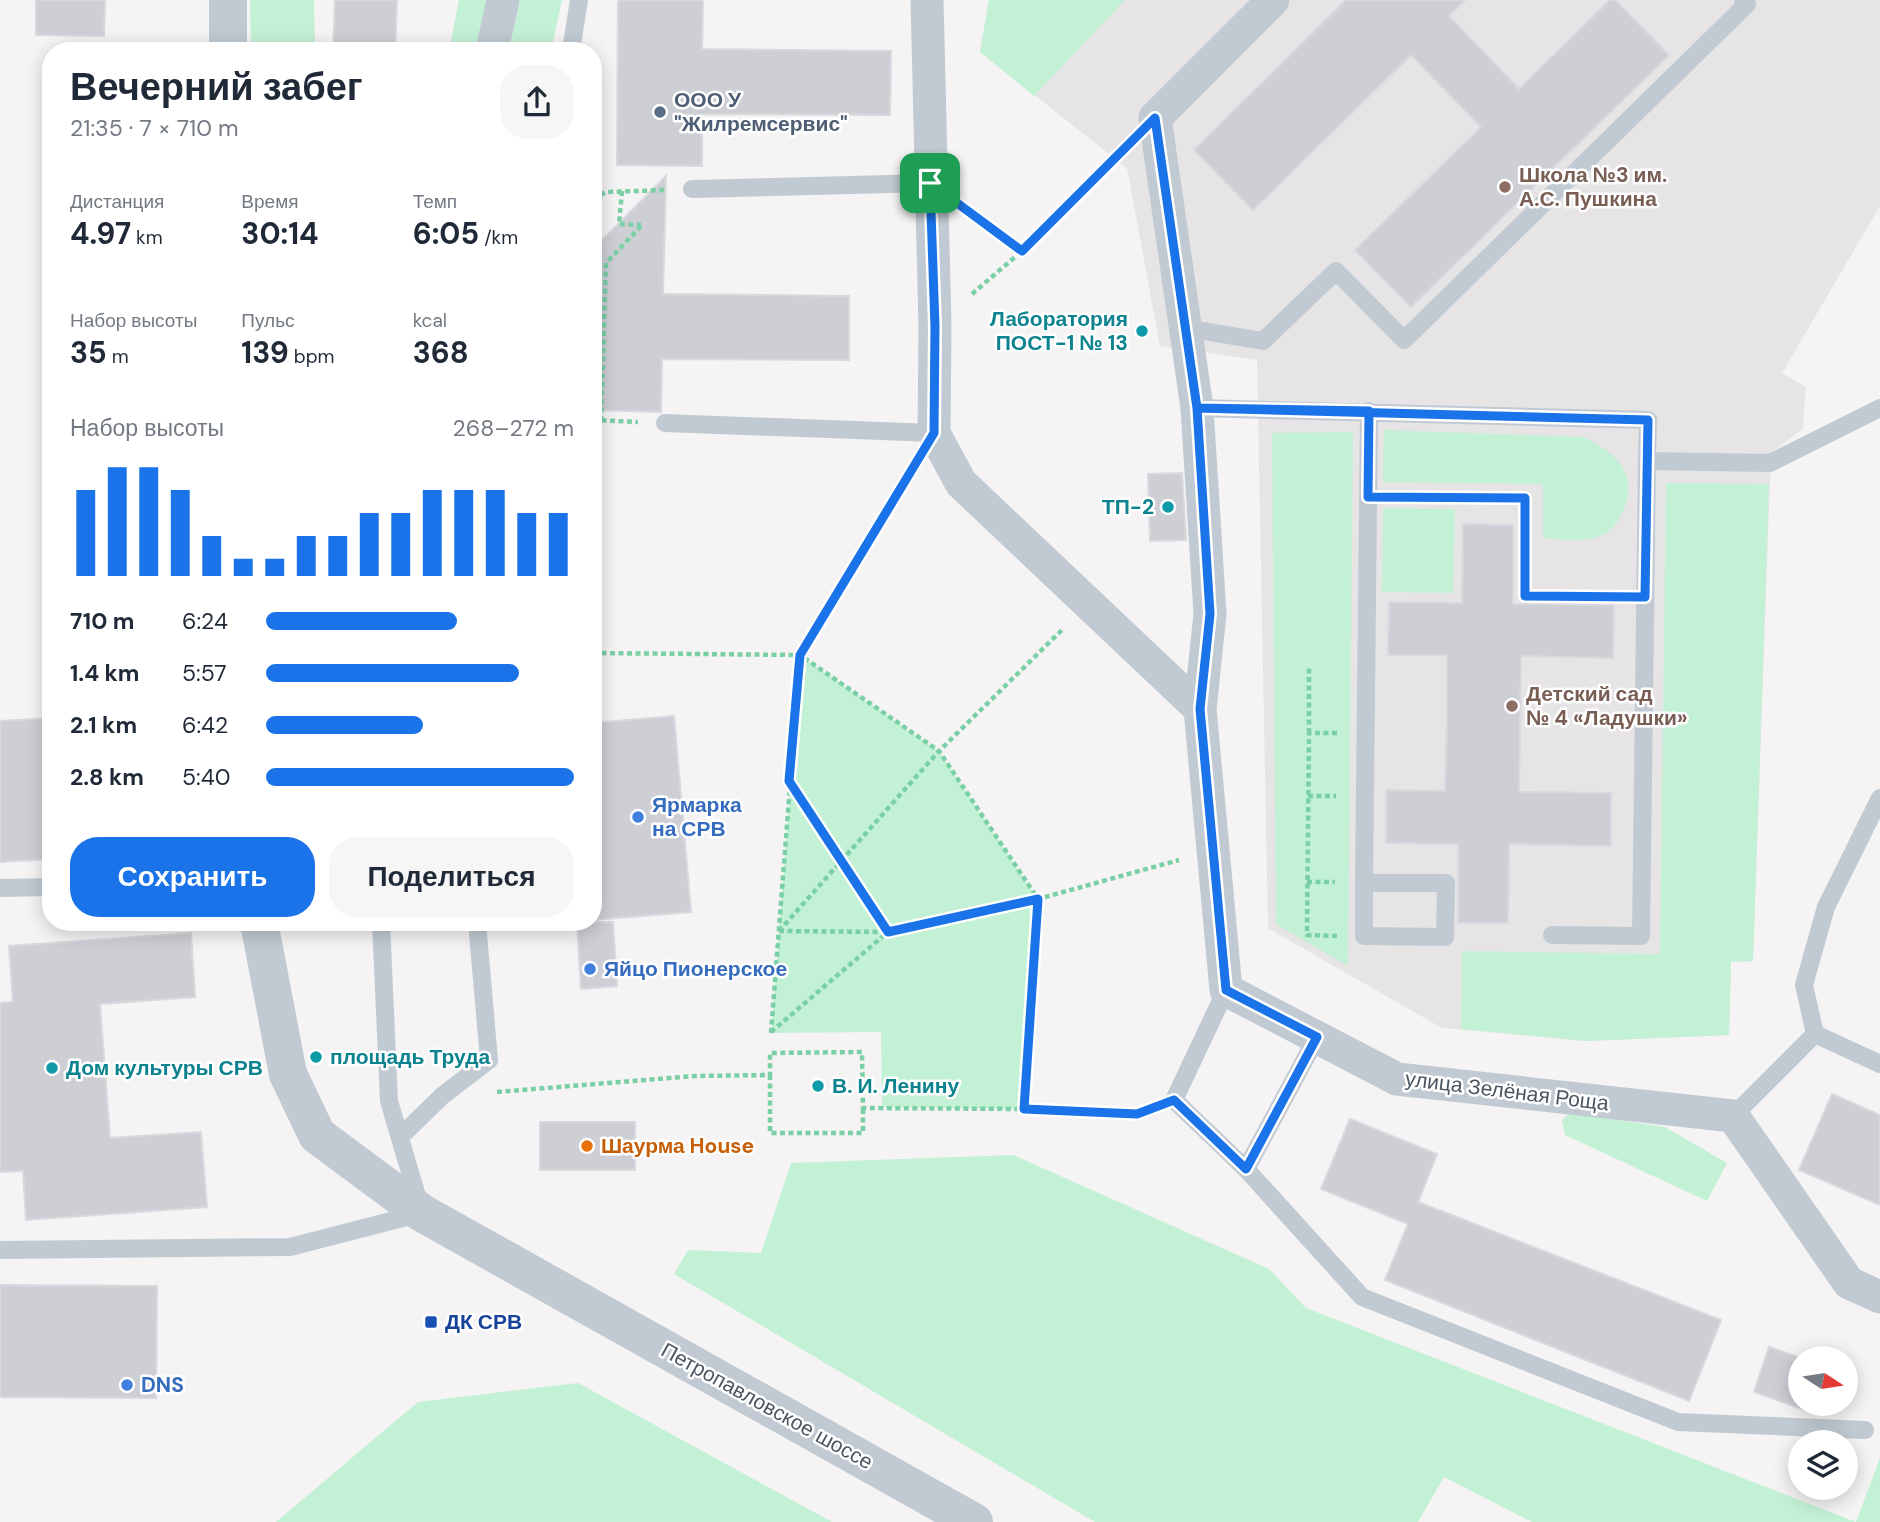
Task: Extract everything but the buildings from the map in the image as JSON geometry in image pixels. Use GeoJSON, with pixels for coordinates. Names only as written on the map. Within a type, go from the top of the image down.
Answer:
{"type":"FeatureCollection","features":[{"type":"Feature","properties":{"kind":"street"},"geometry":{"type":"LineString","coordinates":[[228,0],[228,42]]}},
{"type":"Feature","properties":{"kind":"street"},"geometry":{"type":"LineString","coordinates":[[494,42],[503,0]]}},
{"type":"Feature","properties":{"kind":"street"},"geometry":{"type":"LineString","coordinates":[[927,0],[935,326],[934,433],[961,483],[1200,709]]}},
{"type":"Feature","properties":{"kind":"street"},"geometry":{"type":"LineString","coordinates":[[1226,990],[1200,709],[1210,614],[1197,408],[1155,118],[1273,0]]}},
{"type":"Feature","properties":{"kind":"street","name":"Петропавловское шоссе"},"geometry":{"type":"LineString","coordinates":[[261,931],[288,1074],[317,1135],[422,1213],[974,1522]]}},
{"type":"Feature","properties":{"kind":"street","name":"улица Зелёная Роща"},"geometry":{"type":"LineString","coordinates":[[1226,990],[1397,1079],[1732,1116]]}},
{"type":"Feature","properties":{"kind":"street"},"geometry":{"type":"LineString","coordinates":[[1732,1116],[1849,1283],[1880,1297]]}},
{"type":"Feature","properties":{"kind":"lane"},"geometry":{"type":"LineString","coordinates":[[572,42],[579,0]]}},
{"type":"Feature","properties":{"kind":"lane"},"geometry":{"type":"LineString","coordinates":[[1186,328],[1263,341],[1336,271],[1404,340],[1747,4],[1743,0]]}},
{"type":"Feature","properties":{"kind":"lane"},"geometry":{"type":"LineString","coordinates":[[692,189],[930,183]]}},
{"type":"Feature","properties":{"kind":"lane"},"geometry":{"type":"LineString","coordinates":[[1197,408],[1648,420],[1641,936],[1552,935]]}},
{"type":"Feature","properties":{"kind":"lane"},"geometry":{"type":"LineString","coordinates":[[1647,461],[1770,463],[1880,408]]}},
{"type":"Feature","properties":{"kind":"lane"},"geometry":{"type":"LineString","coordinates":[[1364,883],[1446,883],[1446,937],[1364,936],[1364,883],[1365,733],[1369,411]]}},
{"type":"Feature","properties":{"kind":"lane"},"geometry":{"type":"LineString","coordinates":[[665,423],[934,433]]}},
{"type":"Feature","properties":{"kind":"lane"},"geometry":{"type":"LineString","coordinates":[[1815,1034],[1804,985],[1826,907],[1878,805]]}},
{"type":"Feature","properties":{"kind":"lane"},"geometry":{"type":"LineString","coordinates":[[0,888],[42,887]]}},
{"type":"Feature","properties":{"kind":"lane"},"geometry":{"type":"LineString","coordinates":[[0,1250],[290,1247],[422,1213],[389,1101],[381,931]]}},
{"type":"Feature","properties":{"kind":"lane"},"geometry":{"type":"LineString","coordinates":[[400,1137],[442,1096],[489,1060],[478,931]]}},
{"type":"Feature","properties":{"kind":"lane"},"geometry":{"type":"LineString","coordinates":[[1226,990],[1174,1100],[1246,1169],[1362,1297],[1678,1422],[1865,1430]]}},
{"type":"Feature","properties":{"kind":"lane"},"geometry":{"type":"LineString","coordinates":[[1815,1034],[1880,1064]]}},
{"type":"Feature","properties":{"kind":"lane"},"geometry":{"type":"LineString","coordinates":[[1732,1116],[1815,1034]]}},
{"type":"Feature","properties":{"kind":"lane"},"geometry":{"type":"LineString","coordinates":[[1246,1169],[1317,1037]]}},
{"type":"Feature","properties":{"kind":"path"},"geometry":{"type":"LineString","coordinates":[[935,326],[1022,251],[1155,118]]}},
{"type":"Feature","properties":{"kind":"path"},"geometry":{"type":"LineString","coordinates":[[930,183],[1022,251]]}},
{"type":"Feature","properties":{"kind":"path"},"geometry":{"type":"LineString","coordinates":[[602,194],[692,189]]}},
{"type":"Feature","properties":{"kind":"path"},"geometry":{"type":"LineString","coordinates":[[602,389],[606,263],[642,225],[619,224],[622,191]]}},
{"type":"Feature","properties":{"kind":"path"},"geometry":{"type":"LineString","coordinates":[[602,421],[665,423]]}},
{"type":"Feature","properties":{"kind":"path"},"geometry":{"type":"LineString","coordinates":[[888,932],[771,1032],[800,655],[934,433]]}},
{"type":"Feature","properties":{"kind":"path"},"geometry":{"type":"LineString","coordinates":[[1368,497],[1525,498],[1525,596],[1645,597]]}},
{"type":"Feature","properties":{"kind":"path"},"geometry":{"type":"LineString","coordinates":[[778,932],[939,751],[1089,604]]}},
{"type":"Feature","properties":{"kind":"path"},"geometry":{"type":"LineString","coordinates":[[602,653],[800,655],[939,751],[1038,899],[1024,1109]]}},
{"type":"Feature","properties":{"kind":"path"},"geometry":{"type":"LineString","coordinates":[[1309,667],[1307,935],[1364,936]]}},
{"type":"Feature","properties":{"kind":"path"},"geometry":{"type":"LineString","coordinates":[[1309,733],[1365,733]]}},
{"type":"Feature","properties":{"kind":"path"},"geometry":{"type":"LineString","coordinates":[[789,781],[888,932]]}},
{"type":"Feature","properties":{"kind":"path"},"geometry":{"type":"LineString","coordinates":[[778,932],[888,932],[1038,899],[1214,850]]}},
{"type":"Feature","properties":{"kind":"path"},"geometry":{"type":"LineString","coordinates":[[862,1052],[863,1133],[771,1133],[770,1076],[770,1053],[862,1052]]}},
{"type":"Feature","properties":{"kind":"path"},"geometry":{"type":"LineString","coordinates":[[507,1091],[694,1076],[770,1076]]}},
{"type":"Feature","properties":{"kind":"path"},"geometry":{"type":"LineString","coordinates":[[863,1108],[1024,1109],[1137,1114],[1174,1100]]}},
{"type":"Feature","properties":{"kind":"shaded area"},"geometry":{"type":"Polygon","coordinates":[[[989,0],[1880,0],[1880,206],[1782,373],[1806,387],[1803,428],[1771,453],[1753,961],[1731,962],[1729,1035],[1586,1041],[1442,1028],[1268,928],[1257,360],[1160,346],[1127,168],[980,52],[989,0]]]}},
{"type":"Feature","properties":{"kind":"green space"},"geometry":{"type":"Polygon","coordinates":[[[250,0],[314,0],[315,42],[251,42],[250,0]]]}},
{"type":"Feature","properties":{"kind":"green space"},"geometry":{"type":"Polygon","coordinates":[[[459,0],[489,0],[482,42],[451,42],[459,0]]]}},
{"type":"Feature","properties":{"kind":"green space"},"geometry":{"type":"Polygon","coordinates":[[[520,0],[562,0],[553,42],[511,42],[520,0]]]}},
{"type":"Feature","properties":{"kind":"green space"},"geometry":{"type":"Polygon","coordinates":[[[989,0],[1125,0],[1034,96],[980,52],[989,0]]]}},
{"type":"Feature","properties":{"kind":"green space"},"geometry":{"type":"Polygon","coordinates":[[[1384,430],[1583,437],[1606,450],[1622,466],[1628,486],[1623,511],[1617,522],[1602,535],[1581,540],[1543,538],[1543,484],[1383,482],[1384,430]]]}},
{"type":"Feature","properties":{"kind":"green space"},"geometry":{"type":"Polygon","coordinates":[[[1353,432],[1348,966],[1276,924],[1272,433],[1353,432]]]}},
{"type":"Feature","properties":{"kind":"green space"},"geometry":{"type":"Polygon","coordinates":[[[1666,483],[1769,484],[1753,961],[1731,962],[1729,1035],[1586,1041],[1461,1029],[1462,951],[1660,954],[1666,483]]]}},
{"type":"Feature","properties":{"kind":"green space"},"geometry":{"type":"Polygon","coordinates":[[[1383,508],[1455,509],[1453,593],[1382,592],[1383,508]]]}},
{"type":"Feature","properties":{"kind":"green space"},"geometry":{"type":"Polygon","coordinates":[[[800,655],[939,751],[1038,899],[1024,1109],[882,1107],[881,1032],[771,1033],[800,655]]]}},
{"type":"Feature","properties":{"kind":"green space"},"geometry":{"type":"Polygon","coordinates":[[[1570,1113],[1665,1127],[1727,1163],[1707,1201],[1565,1135],[1562,1120],[1570,1113]]]}},
{"type":"Feature","properties":{"kind":"green space"},"geometry":{"type":"Polygon","coordinates":[[[1013,1155],[1269,1269],[1306,1308],[1788,1496],[1788,1500],[1799,1500],[1856,1522],[1532,1522],[1444,1477],[1418,1522],[1095,1522],[674,1274],[688,1250],[761,1253],[791,1163],[1013,1155]]]}},
{"type":"Feature","properties":{"kind":"green space"},"geometry":{"type":"Polygon","coordinates":[[[578,1383],[832,1522],[276,1522],[418,1402],[578,1383]]]}},
{"type":"Feature","properties":{"kind":"green space"},"geometry":{"type":"Polygon","coordinates":[[[1880,1458],[1880,1522],[1856,1522],[1880,1458]]]}},
{"type":"Feature","properties":{"kind":"place","name":"ООО У \"Жилремсервис\""},"geometry":{"type":"Point","coordinates":[660,112]}},
{"type":"Feature","properties":{"kind":"place","name":"Школа №3 им. А.С. Пушкина"},"geometry":{"type":"Point","coordinates":[1505,187]}},
{"type":"Feature","properties":{"kind":"place","name":"Лаборатория ПОСТ-1 № 13"},"geometry":{"type":"Point","coordinates":[1142,331]}},
{"type":"Feature","properties":{"kind":"place","name":"ТП-2"},"geometry":{"type":"Point","coordinates":[1168,507]}},
{"type":"Feature","properties":{"kind":"place","name":"Детский сад № 4 «Ладушки»"},"geometry":{"type":"Point","coordinates":[1512,706]}},
{"type":"Feature","properties":{"kind":"place","name":"Ярмарка на СРВ"},"geometry":{"type":"Point","coordinates":[638,817]}},
{"type":"Feature","properties":{"kind":"place","name":"Яйцо Пионерское"},"geometry":{"type":"Point","coordinates":[590,969]}},
{"type":"Feature","properties":{"kind":"place","name":"площадь Труда"},"geometry":{"type":"Point","coordinates":[316,1057]}},
{"type":"Feature","properties":{"kind":"place","name":"Дом культуры СРВ"},"geometry":{"type":"Point","coordinates":[52,1068]}},
{"type":"Feature","properties":{"kind":"place","name":"В. И. Ленину"},"geometry":{"type":"Point","coordinates":[818,1086]}},
{"type":"Feature","properties":{"kind":"place","name":"Шаурма House"},"geometry":{"type":"Point","coordinates":[587,1146]}},
{"type":"Feature","properties":{"kind":"place","name":"ДК СРВ"},"geometry":{"type":"Point","coordinates":[431,1322]}},
{"type":"Feature","properties":{"kind":"place","name":"DNS"},"geometry":{"type":"Point","coordinates":[127,1385]}},
{"type":"Feature","properties":{"kind":"route"},"geometry":{"type":"LineString","coordinates":[[930,183],[935,326],[934,433],[800,655],[789,781],[888,932],[1038,899],[1024,1109],[1137,1114],[1174,1100],[1246,1169],[1317,1037],[1226,990],[1200,709],[1210,614],[1197,408],[1257,408],[1369,411],[1648,420],[1645,597],[1525,596],[1525,498],[1368,497],[1369,411],[1197,408],[1155,118],[1022,251],[930,183]]}}]}
